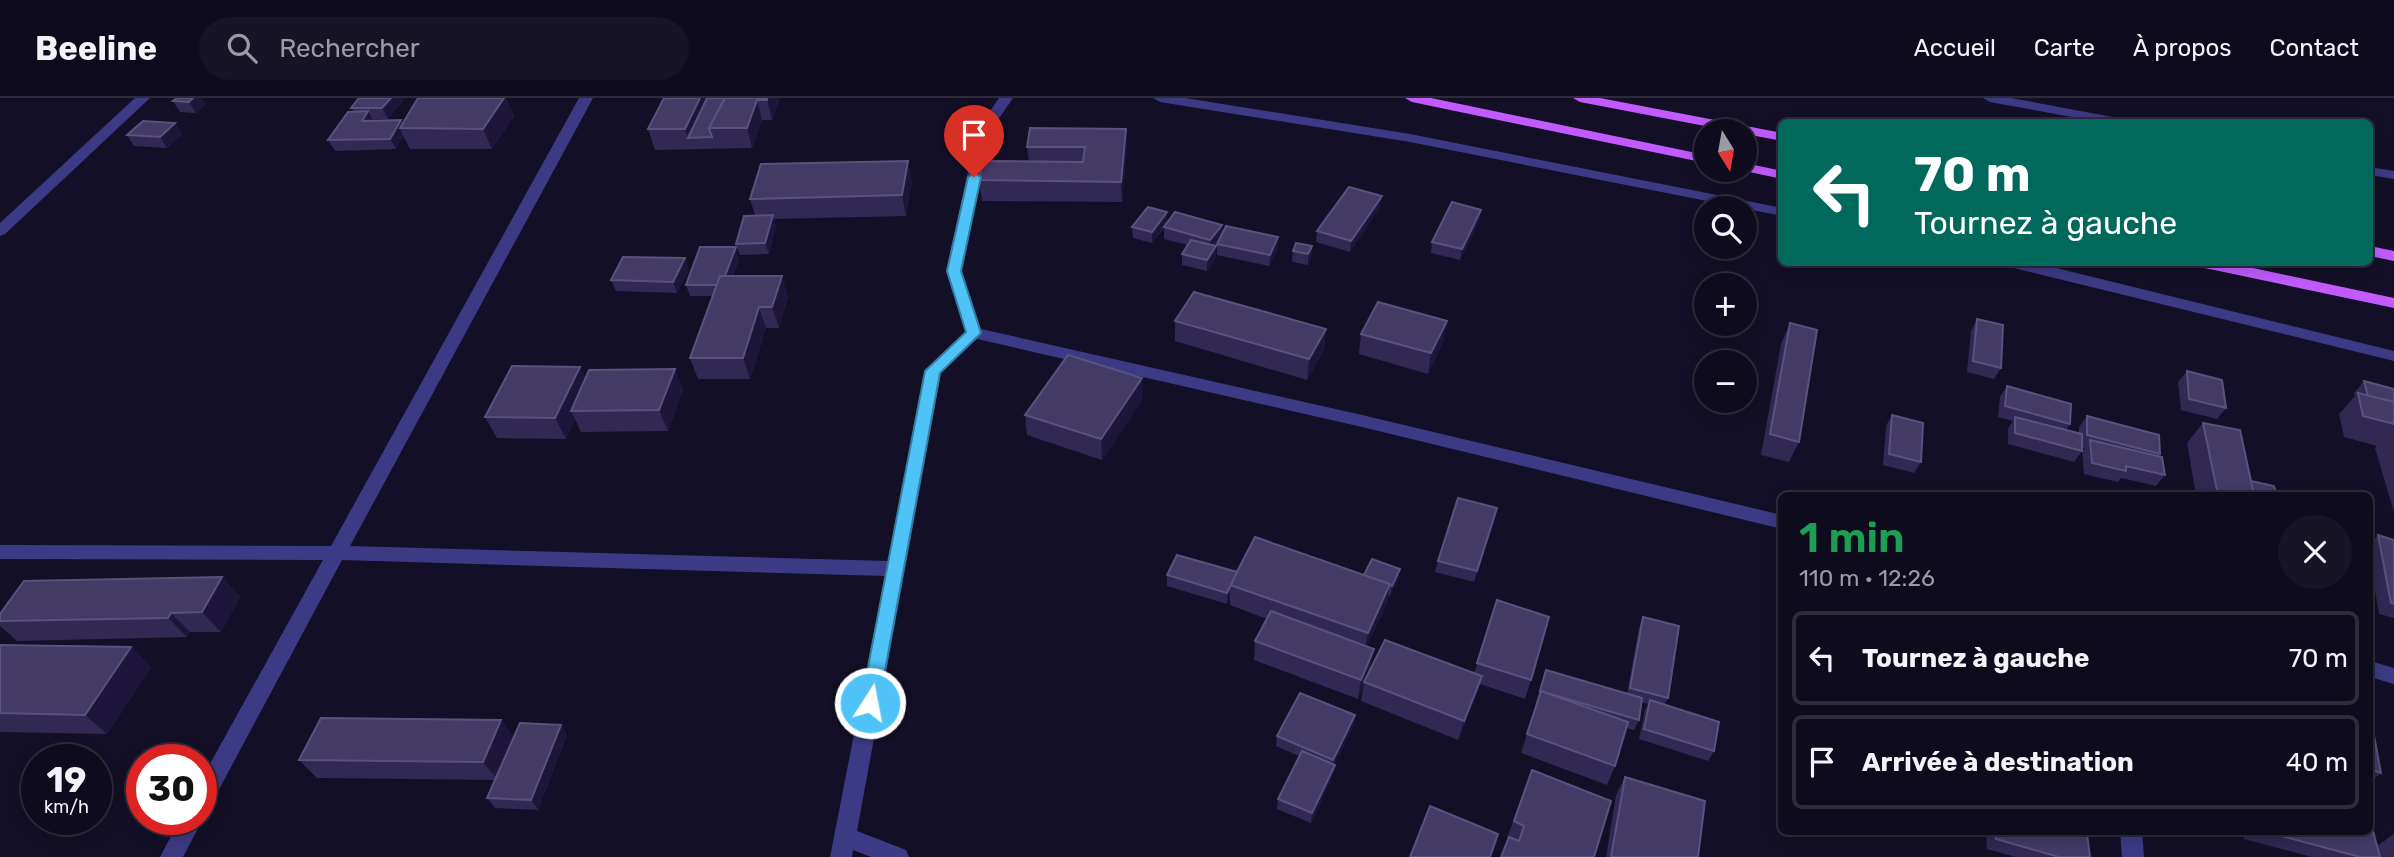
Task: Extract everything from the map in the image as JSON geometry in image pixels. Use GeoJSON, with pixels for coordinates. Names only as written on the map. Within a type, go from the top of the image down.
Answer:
{"type":"FeatureCollection","features":[{"type":"Feature","properties":{"kind":"main road"},"geometry":{"type":"LineString","coordinates":[[1412,98],[1694,157]]}},
{"type":"Feature","properties":{"kind":"main road"},"geometry":{"type":"LineString","coordinates":[[1580,98],[1778,136]]}},
{"type":"Feature","properties":{"kind":"main road"},"geometry":{"type":"LineString","coordinates":[[1757,170],[1778,174]]}},
{"type":"Feature","properties":{"kind":"main road"},"geometry":{"type":"LineString","coordinates":[[2373,252],[2394,256]]}},
{"type":"Feature","properties":{"kind":"main road"},"geometry":{"type":"LineString","coordinates":[[2219,266],[2394,303]]}},
{"type":"Feature","properties":{"kind":"street"},"geometry":{"type":"LineString","coordinates":[[0,231],[143,98]]}},
{"type":"Feature","properties":{"kind":"street"},"geometry":{"type":"LineString","coordinates":[[217,772],[586,98]]}},
{"type":"Feature","properties":{"kind":"street"},"geometry":{"type":"LineString","coordinates":[[974,333],[954,271],[984,130],[1006,98]]}},
{"type":"Feature","properties":{"kind":"street"},"geometry":{"type":"LineString","coordinates":[[1160,98],[1410,138],[1778,211]]}},
{"type":"Feature","properties":{"kind":"street"},"geometry":{"type":"LineString","coordinates":[[1990,98],[2102,119]]}},
{"type":"Feature","properties":{"kind":"street"},"geometry":{"type":"LineString","coordinates":[[2373,172],[2394,175]]}},
{"type":"Feature","properties":{"kind":"street"},"geometry":{"type":"LineString","coordinates":[[2026,266],[2394,356]]}},
{"type":"Feature","properties":{"kind":"street"},"geometry":{"type":"LineString","coordinates":[[974,333],[1363,421],[1778,521]]}},
{"type":"Feature","properties":{"kind":"street"},"geometry":{"type":"LineString","coordinates":[[898,857],[843,847],[933,371],[974,333]]}},
{"type":"Feature","properties":{"kind":"street"},"geometry":{"type":"LineString","coordinates":[[0,552],[335,554],[895,569]]}},
{"type":"Feature","properties":{"kind":"street"},"geometry":{"type":"LineString","coordinates":[[2373,670],[2394,676]]}},
{"type":"Feature","properties":{"kind":"street"},"geometry":{"type":"LineString","coordinates":[[171,857],[183,835]]}},
{"type":"Feature","properties":{"kind":"street"},"geometry":{"type":"LineString","coordinates":[[2131,835],[2133,857]]}},
{"type":"Feature","properties":{"kind":"building"},"geometry":{"type":"Polygon","coordinates":[[[177,98],[193,98],[189,102],[173,101],[177,98]]]}},
{"type":"Feature","properties":{"kind":"building"},"geometry":{"type":"Polygon","coordinates":[[[359,98],[391,98],[382,108],[351,108],[359,98]]]}},
{"type":"Feature","properties":{"kind":"building"},"geometry":{"type":"Polygon","coordinates":[[[418,98],[504,98],[483,129],[400,128],[418,98]]]}},
{"type":"Feature","properties":{"kind":"building"},"geometry":{"type":"Polygon","coordinates":[[[664,98],[700,98],[685,129],[648,129],[664,98]]]}},
{"type":"Feature","properties":{"kind":"building"},"geometry":{"type":"Polygon","coordinates":[[[707,98],[725,98],[709,128],[712,137],[688,138],[707,98]]]}},
{"type":"Feature","properties":{"kind":"building"},"geometry":{"type":"Polygon","coordinates":[[[725,98],[767,100],[757,100],[747,128],[709,128],[725,98]]]}},
{"type":"Feature","properties":{"kind":"building"},"geometry":{"type":"Polygon","coordinates":[[[368,111],[362,121],[401,120],[390,139],[328,140],[348,112],[368,111]]]}},
{"type":"Feature","properties":{"kind":"building"},"geometry":{"type":"Polygon","coordinates":[[[143,121],[175,123],[160,137],[127,135],[143,121]]]}},
{"type":"Feature","properties":{"kind":"building"},"geometry":{"type":"Polygon","coordinates":[[[1030,128],[1126,129],[1121,182],[979,180],[983,161],[1083,162],[1085,147],[1027,147],[1030,128]]]}},
{"type":"Feature","properties":{"kind":"building"},"geometry":{"type":"Polygon","coordinates":[[[908,161],[902,195],[750,199],[761,164],[908,161]]]}},
{"type":"Feature","properties":{"kind":"building"},"geometry":{"type":"Polygon","coordinates":[[[1349,187],[1382,196],[1351,241],[1317,231],[1349,187]]]}},
{"type":"Feature","properties":{"kind":"building"},"geometry":{"type":"Polygon","coordinates":[[[1452,202],[1481,210],[1462,249],[1432,242],[1452,202]]]}},
{"type":"Feature","properties":{"kind":"building"},"geometry":{"type":"Polygon","coordinates":[[[1148,207],[1167,212],[1152,232],[1132,227],[1148,207]]]}},
{"type":"Feature","properties":{"kind":"building"},"geometry":{"type":"Polygon","coordinates":[[[1175,212],[1222,225],[1210,240],[1164,227],[1175,212]]]}},
{"type":"Feature","properties":{"kind":"building"},"geometry":{"type":"Polygon","coordinates":[[[773,215],[765,243],[736,244],[744,216],[773,215]]]}},
{"type":"Feature","properties":{"kind":"building"},"geometry":{"type":"Polygon","coordinates":[[[1226,226],[1278,237],[1270,255],[1217,244],[1226,226]]]}},
{"type":"Feature","properties":{"kind":"building"},"geometry":{"type":"Polygon","coordinates":[[[1191,240],[1216,246],[1207,260],[1182,254],[1191,240]]]}},
{"type":"Feature","properties":{"kind":"building"},"geometry":{"type":"Polygon","coordinates":[[[1296,243],[1312,246],[1308,254],[1293,251],[1296,243]]]}},
{"type":"Feature","properties":{"kind":"building"},"geometry":{"type":"Polygon","coordinates":[[[700,247],[736,247],[725,276],[720,276],[717,285],[686,285],[700,247]]]}},
{"type":"Feature","properties":{"kind":"building"},"geometry":{"type":"Polygon","coordinates":[[[623,257],[685,258],[673,282],[611,280],[623,257]]]}},
{"type":"Feature","properties":{"kind":"building"},"geometry":{"type":"Polygon","coordinates":[[[720,276],[782,276],[772,307],[759,307],[743,358],[690,358],[720,276]]]}},
{"type":"Feature","properties":{"kind":"building"},"geometry":{"type":"Polygon","coordinates":[[[1194,292],[1326,329],[1309,359],[1175,321],[1194,292]]]}},
{"type":"Feature","properties":{"kind":"building"},"geometry":{"type":"Polygon","coordinates":[[[1378,302],[1447,321],[1431,353],[1361,334],[1378,302]]]}},
{"type":"Feature","properties":{"kind":"building"},"geometry":{"type":"Polygon","coordinates":[[[1977,319],[2003,325],[2001,368],[1973,361],[1977,319]]]}},
{"type":"Feature","properties":{"kind":"building"},"geometry":{"type":"Polygon","coordinates":[[[1790,323],[1817,330],[1799,442],[1770,434],[1790,323]]]}},
{"type":"Feature","properties":{"kind":"building"},"geometry":{"type":"Polygon","coordinates":[[[1068,355],[1142,378],[1101,439],[1025,415],[1068,355]]]}},
{"type":"Feature","properties":{"kind":"building"},"geometry":{"type":"Polygon","coordinates":[[[512,366],[580,367],[555,418],[485,417],[512,366]]]}},
{"type":"Feature","properties":{"kind":"building"},"geometry":{"type":"Polygon","coordinates":[[[675,369],[659,410],[571,411],[589,370],[675,369]]]}},
{"type":"Feature","properties":{"kind":"building"},"geometry":{"type":"Polygon","coordinates":[[[2187,371],[2222,380],[2226,408],[2189,399],[2187,371]]]}},
{"type":"Feature","properties":{"kind":"building"},"geometry":{"type":"Polygon","coordinates":[[[2364,381],[2394,389],[2394,402],[2368,396],[2364,381]]]}},
{"type":"Feature","properties":{"kind":"building"},"geometry":{"type":"Polygon","coordinates":[[[2007,386],[2071,404],[2070,424],[2005,406],[2007,386]]]}},
{"type":"Feature","properties":{"kind":"building"},"geometry":{"type":"Polygon","coordinates":[[[2358,393],[2394,402],[2394,424],[2363,416],[2358,393]]]}},
{"type":"Feature","properties":{"kind":"building"},"geometry":{"type":"Polygon","coordinates":[[[1892,415],[1923,423],[1921,462],[1889,454],[1892,415]]]}},
{"type":"Feature","properties":{"kind":"building"},"geometry":{"type":"Polygon","coordinates":[[[2087,416],[2159,435],[2160,454],[2087,435],[2087,416]]]}},
{"type":"Feature","properties":{"kind":"building"},"geometry":{"type":"Polygon","coordinates":[[[2015,417],[2082,434],[2082,451],[2015,433],[2015,417]]]}},
{"type":"Feature","properties":{"kind":"building"},"geometry":{"type":"Polygon","coordinates":[[[2203,423],[2240,430],[2253,492],[2217,492],[2203,423]]]}},
{"type":"Feature","properties":{"kind":"building"},"geometry":{"type":"Polygon","coordinates":[[[2090,440],[2162,457],[2165,475],[2126,466],[2126,471],[2092,463],[2090,440]]]}},
{"type":"Feature","properties":{"kind":"building"},"geometry":{"type":"Polygon","coordinates":[[[2251,481],[2274,486],[2276,492],[2253,492],[2251,481]]]}},
{"type":"Feature","properties":{"kind":"building"},"geometry":{"type":"Polygon","coordinates":[[[1458,498],[1497,508],[1477,571],[1438,561],[1458,498]]]}},
{"type":"Feature","properties":{"kind":"building"},"geometry":{"type":"Polygon","coordinates":[[[2378,535],[2394,540],[2394,604],[2391,603],[2378,535]]]}},
{"type":"Feature","properties":{"kind":"building"},"geometry":{"type":"Polygon","coordinates":[[[1255,537],[1390,584],[1368,633],[1230,585],[1255,537]]]}},
{"type":"Feature","properties":{"kind":"building"},"geometry":{"type":"Polygon","coordinates":[[[1177,555],[1237,572],[1227,593],[1167,575],[1177,555]]]}},
{"type":"Feature","properties":{"kind":"building"},"geometry":{"type":"Polygon","coordinates":[[[1372,559],[1400,569],[1392,586],[1364,575],[1372,559]]]}},
{"type":"Feature","properties":{"kind":"building"},"geometry":{"type":"Polygon","coordinates":[[[222,577],[202,612],[171,613],[168,618],[0,621],[0,614],[24,581],[222,577]]]}},
{"type":"Feature","properties":{"kind":"building"},"geometry":{"type":"Polygon","coordinates":[[[1497,600],[1549,617],[1531,680],[1477,663],[1497,600]]]}},
{"type":"Feature","properties":{"kind":"building"},"geometry":{"type":"Polygon","coordinates":[[[1271,611],[1374,649],[1361,680],[1255,641],[1271,611]]]}},
{"type":"Feature","properties":{"kind":"building"},"geometry":{"type":"Polygon","coordinates":[[[1643,617],[1679,626],[1668,698],[1630,688],[1643,617]]]}},
{"type":"Feature","properties":{"kind":"building"},"geometry":{"type":"Polygon","coordinates":[[[1385,640],[1482,676],[1464,721],[1364,682],[1385,640]]]}},
{"type":"Feature","properties":{"kind":"building"},"geometry":{"type":"Polygon","coordinates":[[[0,645],[131,647],[85,715],[0,713],[0,645]]]}},
{"type":"Feature","properties":{"kind":"building"},"geometry":{"type":"Polygon","coordinates":[[[1546,670],[1642,698],[1639,720],[1540,691],[1546,670]]]}},
{"type":"Feature","properties":{"kind":"building"},"geometry":{"type":"Polygon","coordinates":[[[1541,691],[1628,722],[1615,766],[1527,734],[1541,691]]]}},
{"type":"Feature","properties":{"kind":"building"},"geometry":{"type":"Polygon","coordinates":[[[1300,693],[1355,715],[1333,760],[1277,736],[1300,693]]]}},
{"type":"Feature","properties":{"kind":"building"},"geometry":{"type":"Polygon","coordinates":[[[1650,700],[1719,722],[1714,751],[1644,729],[1650,700]]]}},
{"type":"Feature","properties":{"kind":"building"},"geometry":{"type":"Polygon","coordinates":[[[321,718],[501,720],[483,762],[299,760],[321,718]]]}},
{"type":"Feature","properties":{"kind":"building"},"geometry":{"type":"Polygon","coordinates":[[[520,723],[561,725],[531,800],[487,798],[520,723]]]}},
{"type":"Feature","properties":{"kind":"building"},"geometry":{"type":"Polygon","coordinates":[[[2373,730],[2381,773],[2373,770],[2373,730]]]}},
{"type":"Feature","properties":{"kind":"building"},"geometry":{"type":"Polygon","coordinates":[[[1302,751],[1335,765],[1312,813],[1278,799],[1302,751]]]}},
{"type":"Feature","properties":{"kind":"building"},"geometry":{"type":"Polygon","coordinates":[[[1532,770],[1611,801],[1594,857],[1501,857],[1509,837],[1519,841],[1524,826],[1514,821],[1532,770]]]}},
{"type":"Feature","properties":{"kind":"building"},"geometry":{"type":"Polygon","coordinates":[[[1625,777],[1705,801],[1698,857],[1611,857],[1625,777]]]}},
{"type":"Feature","properties":{"kind":"building"},"geometry":{"type":"Polygon","coordinates":[[[1430,806],[1498,834],[1490,857],[1410,857],[1430,806]]]}},
{"type":"Feature","properties":{"kind":"building"},"geometry":{"type":"Polygon","coordinates":[[[2373,831],[2380,857],[2360,857],[2278,835],[2373,835],[2373,831]]]}},
{"type":"Feature","properties":{"kind":"building"},"geometry":{"type":"Polygon","coordinates":[[[1996,835],[2087,835],[2090,857],[2059,857],[1996,839],[1996,835]]]}},
{"type":"Feature","properties":{"kind":"route"},"geometry":{"type":"LineString","coordinates":[[870,703],[933,371],[974,333],[954,271],[974,177]]}}]}
